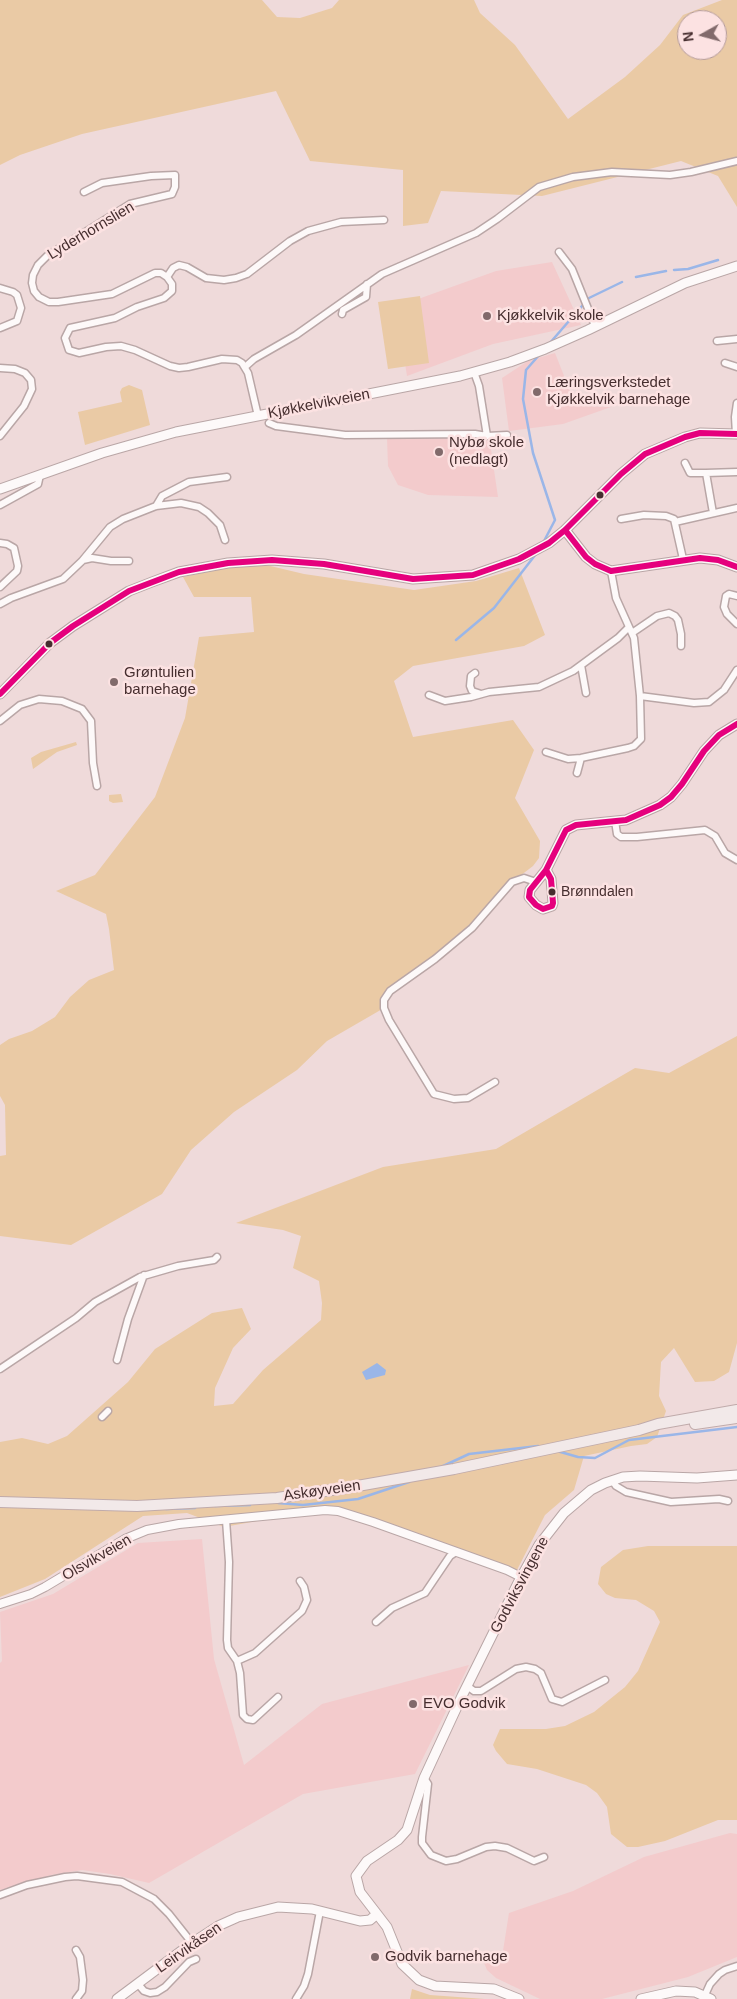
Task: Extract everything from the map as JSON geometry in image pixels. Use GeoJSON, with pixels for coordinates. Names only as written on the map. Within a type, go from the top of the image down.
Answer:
{"type":"FeatureCollection","features":[{"type":"Feature","properties":{"kind":"main road","name":"Kjøkkelvikveien"},"geometry":{"type":"LineString","coordinates":[[0,489],[102,453],[176,432],[474,372],[510,362],[545,349],[685,282],[737,266]]}},
{"type":"Feature","properties":{"kind":"main road"},"geometry":{"type":"LineString","coordinates":[[0,694],[50,644],[86,616],[129,591],[179,572],[244,560],[272,560],[324,564],[413,578],[473,575],[519,559],[549,543],[645,454],[685,437],[700,434],[737,434]]}},
{"type":"Feature","properties":{"kind":"main road"},"geometry":{"type":"LineString","coordinates":[[565,530],[586,557],[595,564],[610,571],[684,559],[709,558],[737,567]]}},
{"type":"Feature","properties":{"kind":"main road"},"geometry":{"type":"LineString","coordinates":[[546,870],[551,879],[554,896],[552,906],[543,908],[536,905],[529,897],[530,890],[546,870],[561,838],[570,827],[588,823],[626,820],[641,815],[665,802],[682,784],[704,751],[719,735],[737,724]]}},
{"type":"Feature","properties":{"kind":"main road","name":"Askøyveien"},"geometry":{"type":"LineString","coordinates":[[0,1502],[137,1506],[277,1498],[444,1471],[640,1430],[658,1424],[737,1410]]}},
{"type":"Feature","properties":{"kind":"main road","name":"Askøyveien"},"geometry":{"type":"LineString","coordinates":[[640,1430],[658,1430],[737,1418]]}},
{"type":"Feature","properties":{"kind":"main road","name":"Godviksvingene"},"geometry":{"type":"LineString","coordinates":[[519,1999],[494,1989],[435,1986],[419,1980],[402,1964],[387,1927],[368,1904],[357,1886],[356,1876],[367,1861],[398,1840],[407,1830],[424,1778],[467,1686],[521,1577],[539,1545],[564,1513],[591,1490],[612,1480],[640,1476],[697,1478],[737,1475]]}},
{"type":"Feature","properties":{"kind":"main road"},"geometry":{"type":"LineString","coordinates":[[360,1921],[368,1904]]}},
{"type":"Feature","properties":{"kind":"main road","name":"Leirvikåsen"},"geometry":{"type":"LineString","coordinates":[[118,1999],[192,1943],[218,1926],[238,1917],[278,1907],[296,1907],[360,1921]]}},
{"type":"Feature","properties":{"kind":"main road"},"geometry":{"type":"LineString","coordinates":[[360,1921],[370,1920],[377,1914]]}},
{"type":"Feature","properties":{"kind":"main road"},"geometry":{"type":"LineString","coordinates":[[641,1999],[676,1991],[696,1992],[708,1997]]}},
{"type":"Feature","properties":{"kind":"street"},"geometry":{"type":"LineString","coordinates":[[246,367],[254,359],[296,335],[367,284],[401,264],[452,245],[476,233],[534,190],[550,182],[612,172],[670,175],[737,161]]}},
{"type":"Feature","properties":{"kind":"street","name":"Lyderhornslien"},"geometry":{"type":"LineString","coordinates":[[84,192],[102,183],[151,176],[175,175],[175,187],[172,194],[130,204],[69,241],[40,262],[33,275],[32,283],[34,291],[38,296],[49,302],[81,300],[112,294],[155,274],[161,273],[166,277],[173,268],[179,265],[187,267],[206,278],[224,280],[236,278],[247,274],[290,241],[308,231],[341,222],[384,220]]}},
{"type":"Feature","properties":{"kind":"street"},"geometry":{"type":"LineString","coordinates":[[558,252],[572,269],[595,326]]}},
{"type":"Feature","properties":{"kind":"street"},"geometry":{"type":"LineString","coordinates":[[166,277],[172,284],[172,291],[164,298],[104,322],[70,328],[65,338],[69,350],[79,353],[121,346],[179,368],[230,359],[242,363],[246,367],[258,416]]}},
{"type":"Feature","properties":{"kind":"street"},"geometry":{"type":"LineString","coordinates":[[342,314],[343,310],[366,296],[367,284]]}},
{"type":"Feature","properties":{"kind":"street"},"geometry":{"type":"LineString","coordinates":[[0,288],[13,292],[21,308],[17,321],[0,328]]}},
{"type":"Feature","properties":{"kind":"street"},"geometry":{"type":"LineString","coordinates":[[717,341],[737,339]]}},
{"type":"Feature","properties":{"kind":"street"},"geometry":{"type":"LineString","coordinates":[[725,363],[737,367]]}},
{"type":"Feature","properties":{"kind":"street"},"geometry":{"type":"LineString","coordinates":[[0,368],[15,369],[25,373],[31,380],[32,389],[24,406],[0,436]]}},
{"type":"Feature","properties":{"kind":"street"},"geometry":{"type":"LineString","coordinates":[[474,372],[479,386],[487,436]]}},
{"type":"Feature","properties":{"kind":"street"},"geometry":{"type":"LineString","coordinates":[[737,403],[734,417],[737,434]]}},
{"type":"Feature","properties":{"kind":"street"},"geometry":{"type":"LineString","coordinates":[[269,423],[276,426],[345,435],[507,435]]}},
{"type":"Feature","properties":{"kind":"street"},"geometry":{"type":"LineString","coordinates":[[685,463],[690,473],[737,472]]}},
{"type":"Feature","properties":{"kind":"street"},"geometry":{"type":"LineString","coordinates":[[706,473],[713,513]]}},
{"type":"Feature","properties":{"kind":"street","name":"Kjøkkelvikveien"},"geometry":{"type":"LineString","coordinates":[[0,505],[38,484],[40,475]]}},
{"type":"Feature","properties":{"kind":"street"},"geometry":{"type":"LineString","coordinates":[[156,506],[162,496],[189,482],[227,477]]}},
{"type":"Feature","properties":{"kind":"street"},"geometry":{"type":"LineString","coordinates":[[0,604],[11,598],[63,579],[110,527],[123,519],[156,506],[181,503],[199,507],[220,525],[225,540]]}},
{"type":"Feature","properties":{"kind":"street"},"geometry":{"type":"LineString","coordinates":[[675,522],[737,508]]}},
{"type":"Feature","properties":{"kind":"street"},"geometry":{"type":"LineString","coordinates":[[621,519],[644,515],[671,517],[675,522],[684,559]]}},
{"type":"Feature","properties":{"kind":"street"},"geometry":{"type":"LineString","coordinates":[[0,542],[14,548],[18,566],[17,571],[0,587]]}},
{"type":"Feature","properties":{"kind":"street"},"geometry":{"type":"LineString","coordinates":[[82,560],[92,558],[112,562],[129,562]]}},
{"type":"Feature","properties":{"kind":"street"},"geometry":{"type":"LineString","coordinates":[[546,752],[568,758],[581,758],[628,748],[638,742],[642,734],[640,696],[631,630],[616,598],[610,571]]}},
{"type":"Feature","properties":{"kind":"street"},"geometry":{"type":"LineString","coordinates":[[737,596],[729,594],[726,596],[724,607],[727,614],[737,624]]}},
{"type":"Feature","properties":{"kind":"street"},"geometry":{"type":"LineString","coordinates":[[429,695],[445,701],[481,694],[539,687],[554,681],[581,665],[631,630],[657,616],[669,613],[678,620],[681,646]]}},
{"type":"Feature","properties":{"kind":"street"},"geometry":{"type":"LineString","coordinates":[[581,665],[586,693]]}},
{"type":"Feature","properties":{"kind":"street"},"geometry":{"type":"LineString","coordinates":[[640,696],[694,703],[709,702],[724,690],[737,670]]}},
{"type":"Feature","properties":{"kind":"street"},"geometry":{"type":"LineString","coordinates":[[475,674],[472,676],[470,686],[472,690],[481,694]]}},
{"type":"Feature","properties":{"kind":"street"},"geometry":{"type":"LineString","coordinates":[[0,721],[20,705],[39,698],[62,701],[82,709],[91,721],[93,763],[97,786]]}},
{"type":"Feature","properties":{"kind":"street"},"geometry":{"type":"LineString","coordinates":[[577,773],[581,758]]}},
{"type":"Feature","properties":{"kind":"street"},"geometry":{"type":"LineString","coordinates":[[615,821],[617,834],[620,837],[705,830],[715,836],[725,853],[737,860]]}},
{"type":"Feature","properties":{"kind":"street"},"geometry":{"type":"LineString","coordinates":[[495,1082],[468,1098],[454,1099],[434,1094],[389,1020],[384,1008],[384,1000],[390,991],[435,959],[472,928],[512,882],[524,878],[536,882]]}},
{"type":"Feature","properties":{"kind":"street"},"geometry":{"type":"LineString","coordinates":[[0,1369],[76,1318],[95,1302],[144,1275],[178,1266],[214,1260],[217,1257]]}},
{"type":"Feature","properties":{"kind":"street"},"geometry":{"type":"LineString","coordinates":[[118,1360],[128,1319],[144,1275]]}},
{"type":"Feature","properties":{"kind":"street"},"geometry":{"type":"LineString","coordinates":[[102,1417],[108,1410]]}},
{"type":"Feature","properties":{"kind":"street"},"geometry":{"type":"LineString","coordinates":[[612,1480],[616,1486],[626,1492],[671,1502],[719,1499],[728,1501]]}},
{"type":"Feature","properties":{"kind":"street","name":"Olsvikveien"},"geometry":{"type":"LineString","coordinates":[[0,1604],[31,1594],[45,1587],[125,1539],[147,1530],[179,1524],[325,1510],[338,1511],[507,1570],[521,1577]]}},
{"type":"Feature","properties":{"kind":"street"},"geometry":{"type":"LineString","coordinates":[[226,1520],[229,1562],[227,1640],[231,1654],[237,1661],[242,1682],[243,1714],[247,1719],[253,1720],[278,1697]]}},
{"type":"Feature","properties":{"kind":"street"},"geometry":{"type":"LineString","coordinates":[[376,1622],[392,1608],[425,1593],[450,1556],[456,1552]]}},
{"type":"Feature","properties":{"kind":"street"},"geometry":{"type":"LineString","coordinates":[[237,1661],[255,1653],[302,1611],[307,1600],[304,1587],[300,1581]]}},
{"type":"Feature","properties":{"kind":"street"},"geometry":{"type":"LineString","coordinates":[[467,1686],[474,1691],[481,1691],[516,1669],[526,1667],[534,1669],[541,1674],[552,1699],[562,1702],[605,1680]]}},
{"type":"Feature","properties":{"kind":"street","name":"Godviksvingene"},"geometry":{"type":"LineString","coordinates":[[424,1778],[428,1784],[422,1843],[431,1855],[446,1861],[457,1859],[486,1847],[495,1846],[506,1848],[534,1861],[544,1857]]}},
{"type":"Feature","properties":{"kind":"street"},"geometry":{"type":"LineString","coordinates":[[0,1895],[41,1881],[65,1876],[122,1882],[154,1899],[170,1914],[192,1943]]}},
{"type":"Feature","properties":{"kind":"street"},"geometry":{"type":"LineString","coordinates":[[296,1999],[304,1986],[308,1974],[320,1911]]}},
{"type":"Feature","properties":{"kind":"street"},"geometry":{"type":"LineString","coordinates":[[76,1950],[80,1957],[83,1980],[82,1991],[76,1999]]}},
{"type":"Feature","properties":{"kind":"street","name":"Leirvikåsen"},"geometry":{"type":"LineString","coordinates":[[138,1984],[144,1991],[150,1993],[157,1992],[165,1987],[189,1962],[196,1959]]}},
{"type":"Feature","properties":{"kind":"street"},"geometry":{"type":"LineString","coordinates":[[708,1997],[710,1984],[719,1974],[737,1966]]}},
{"type":"Feature","properties":{"kind":"shaded area"},"geometry":{"type":"Polygon","coordinates":[[[0,0],[262,0],[277,17],[300,18],[332,8],[339,0],[474,0],[480,13],[515,45],[568,119],[625,77],[660,45],[677,23],[677,60],[727,60],[727,10],[696,10],[722,0],[737,0],[737,207],[718,176],[681,161],[542,196],[441,191],[428,223],[403,226],[403,170],[310,161],[276,91],[82,134],[20,155],[0,165],[0,0]]]}},
{"type":"Feature","properties":{"kind":"shaded area","name":"Kjøkkelvik skole"},"geometry":{"type":"Polygon","coordinates":[[[552,262],[581,325],[493,344],[407,376],[396,307],[496,271],[552,262]]]}},
{"type":"Feature","properties":{"kind":"shaded area"},"geometry":{"type":"Polygon","coordinates":[[[420,296],[429,363],[388,369],[378,302],[420,296]]]}},
{"type":"Feature","properties":{"kind":"shaded area","name":"Læringsverkstedet Kjøkkelvik barnehage"},"geometry":{"type":"Polygon","coordinates":[[[555,353],[576,406],[611,407],[563,424],[509,431],[502,378],[528,361],[555,353]]]}},
{"type":"Feature","properties":{"kind":"shaded area"},"geometry":{"type":"Polygon","coordinates":[[[129,385],[142,390],[150,425],[85,445],[78,412],[122,402],[120,392],[122,388],[129,385]]]}},
{"type":"Feature","properties":{"kind":"shaded area","name":"Nybø skole (nedlagt)"},"geometry":{"type":"Polygon","coordinates":[[[489,436],[498,497],[428,495],[398,485],[388,466],[387,438],[489,436]]]}},
{"type":"Feature","properties":{"kind":"shaded area"},"geometry":{"type":"Polygon","coordinates":[[[262,564],[304,574],[414,590],[476,581],[519,568],[545,635],[524,646],[413,666],[394,681],[413,737],[513,720],[534,750],[515,798],[540,841],[539,858],[533,866],[512,882],[472,928],[391,991],[384,1008],[327,1041],[297,1070],[234,1112],[191,1150],[162,1194],[71,1245],[0,1236],[0,1156],[6,1155],[5,1105],[0,1096],[0,1045],[9,1039],[32,1031],[55,1017],[70,997],[89,980],[114,970],[106,914],[56,891],[95,875],[155,797],[185,718],[199,637],[254,632],[251,597],[194,597],[183,577],[239,565],[262,564]]]}},
{"type":"Feature","properties":{"kind":"shaded area"},"geometry":{"type":"Polygon","coordinates":[[[76,742],[77,745],[57,752],[33,769],[31,758],[41,752],[76,742]]]}},
{"type":"Feature","properties":{"kind":"shaded area"},"geometry":{"type":"Polygon","coordinates":[[[121,794],[123,802],[113,803],[109,801],[109,795],[121,794]]]}},
{"type":"Feature","properties":{"kind":"shaded area"},"geometry":{"type":"Polygon","coordinates":[[[737,1036],[737,1343],[729,1372],[714,1381],[695,1382],[674,1348],[661,1362],[659,1396],[666,1411],[657,1437],[647,1444],[584,1456],[574,1490],[545,1515],[517,1570],[433,1543],[335,1507],[224,1527],[187,1513],[143,1516],[45,1579],[0,1597],[0,1442],[22,1438],[48,1444],[67,1436],[128,1382],[155,1349],[212,1313],[242,1308],[251,1329],[233,1348],[215,1388],[214,1406],[233,1404],[263,1370],[321,1320],[322,1303],[319,1281],[293,1268],[301,1236],[283,1230],[236,1223],[383,1167],[496,1149],[635,1068],[669,1073],[737,1036]]]}},
{"type":"Feature","properties":{"kind":"shaded area"},"geometry":{"type":"Polygon","coordinates":[[[202,1539],[214,1659],[244,1765],[322,1704],[469,1665],[415,1774],[303,1794],[149,1883],[82,1870],[51,1875],[0,1890],[0,1663],[2,1661],[0,1612],[53,1594],[138,1543],[202,1539]]]}},
{"type":"Feature","properties":{"kind":"shaded area"},"geometry":{"type":"Polygon","coordinates":[[[648,1546],[737,1546],[737,1820],[718,1820],[665,1841],[638,1847],[627,1847],[611,1834],[607,1807],[597,1793],[586,1785],[537,1769],[507,1764],[493,1745],[500,1729],[546,1729],[565,1726],[594,1712],[625,1687],[638,1671],[660,1622],[654,1611],[636,1600],[615,1598],[606,1594],[598,1584],[601,1567],[623,1550],[648,1546]]]}},
{"type":"Feature","properties":{"kind":"shaded area"},"geometry":{"type":"Polygon","coordinates":[[[730,1833],[737,1834],[737,1957],[688,1977],[602,1999],[540,1999],[496,1978],[487,1970],[482,1958],[503,1951],[509,1913],[573,1891],[644,1857],[730,1833]]]}},
{"type":"Feature","properties":{"kind":"shaded area"},"geometry":{"type":"Polygon","coordinates":[[[412,1989],[430,1995],[485,1999],[410,1999],[412,1989]]]}},
{"type":"Feature","properties":{"kind":"water"},"geometry":{"type":"Polygon","coordinates":[[[377,1363],[386,1370],[385,1375],[366,1380],[362,1372],[377,1363]]]}},
{"type":"Feature","properties":{"kind":"waterway"},"geometry":{"type":"LineString","coordinates":[[674,270],[688,269],[718,260]]}},
{"type":"Feature","properties":{"kind":"waterway"},"geometry":{"type":"LineString","coordinates":[[636,277],[666,271]]}},
{"type":"Feature","properties":{"kind":"waterway"},"geometry":{"type":"LineString","coordinates":[[549,344],[589,298],[622,282]]}},
{"type":"Feature","properties":{"kind":"waterway"},"geometry":{"type":"LineString","coordinates":[[540,354],[526,370],[523,399],[533,453],[555,520],[543,543]]}},
{"type":"Feature","properties":{"kind":"waterway"},"geometry":{"type":"LineString","coordinates":[[456,640],[494,608],[536,554]]}},
{"type":"Feature","properties":{"kind":"waterway"},"geometry":{"type":"LineString","coordinates":[[557,1451],[578,1457],[595,1458],[629,1440],[737,1427]]}},
{"type":"Feature","properties":{"kind":"waterway"},"geometry":{"type":"LineString","coordinates":[[441,1467],[469,1454],[542,1447]]}},
{"type":"Feature","properties":{"kind":"waterway"},"geometry":{"type":"LineString","coordinates":[[278,1503],[303,1505],[358,1499],[409,1482]]}},
{"type":"Feature","properties":{"kind":"waterway"},"geometry":{"type":"LineString","coordinates":[[215,1506],[250,1505]]}},
{"type":"Feature","properties":{"kind":"waterway"},"geometry":{"type":"LineString","coordinates":[[166,1509],[195,1508]]}},
{"type":"Feature","properties":{"kind":"transit line"},"geometry":{"type":"LineString","coordinates":[[0,694],[50,643],[73,626],[129,591],[179,572],[228,563],[272,560],[324,564],[413,579],[473,575],[519,559],[549,543],[565,530],[621,474],[645,454],[685,437],[700,433],[737,434]]}},
{"type":"Feature","properties":{"kind":"transit line"},"geometry":{"type":"LineString","coordinates":[[565,530],[586,557],[595,564],[611,571],[700,558],[718,560],[737,567]]}},
{"type":"Feature","properties":{"kind":"transit line"},"geometry":{"type":"LineString","coordinates":[[546,870],[566,830],[576,825],[626,820],[660,805],[671,797],[682,784],[704,751],[719,735],[737,724]]}},
{"type":"Feature","properties":{"kind":"transit line"},"geometry":{"type":"LineString","coordinates":[[546,870],[551,879],[553,903],[552,906],[543,909],[536,905],[529,897],[530,890],[546,870]]}},
{"type":"Feature","properties":{"kind":"place","name":"Kjøkkelvik skole"},"geometry":{"type":"Point","coordinates":[487,316]}},
{"type":"Feature","properties":{"kind":"place","name":"Læringsverkstedet Kjøkkelvik barnehage"},"geometry":{"type":"Point","coordinates":[537,392]}},
{"type":"Feature","properties":{"kind":"place","name":"Nybø skole (nedlagt)"},"geometry":{"type":"Point","coordinates":[439,452]}},
{"type":"Feature","properties":{"kind":"place","name":"Grøntulien barnehage"},"geometry":{"type":"Point","coordinates":[114,682]}},
{"type":"Feature","properties":{"kind":"place","name":"Brønndalen"},"geometry":{"type":"Point","coordinates":[552,892]}},
{"type":"Feature","properties":{"kind":"place","name":"EVO Godvik"},"geometry":{"type":"Point","coordinates":[413,1704]}},
{"type":"Feature","properties":{"kind":"place","name":"Godvik barnehage"},"geometry":{"type":"Point","coordinates":[375,1957]}}]}
